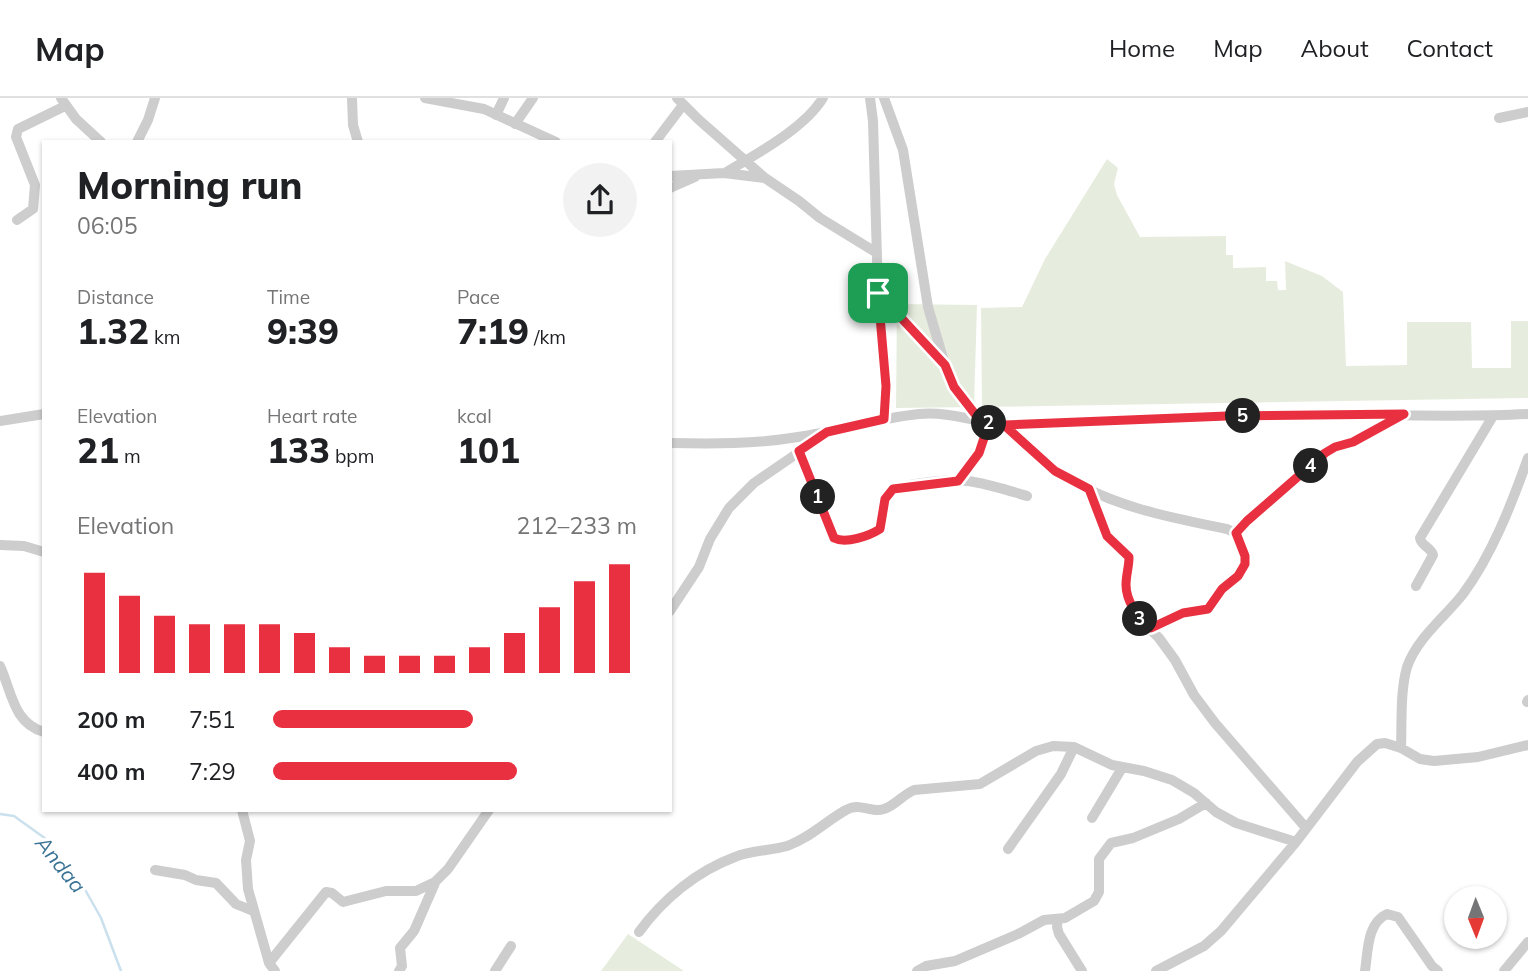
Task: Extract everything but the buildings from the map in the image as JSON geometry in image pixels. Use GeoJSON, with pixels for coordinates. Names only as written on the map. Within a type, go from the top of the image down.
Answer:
{"type":"FeatureCollection","features":[{"type":"Feature","properties":{"kind":"street"},"geometry":{"type":"LineString","coordinates":[[138,140],[155,98]]}},
{"type":"Feature","properties":{"kind":"street"},"geometry":{"type":"LineString","coordinates":[[352,98],[353,125],[357,140]]}},
{"type":"Feature","properties":{"kind":"street"},"geometry":{"type":"LineString","coordinates":[[425,98],[484,110],[551,140]]}},
{"type":"Feature","properties":{"kind":"street"},"geometry":{"type":"LineString","coordinates":[[477,98],[484,110]]}},
{"type":"Feature","properties":{"kind":"street"},"geometry":{"type":"LineString","coordinates":[[496,115],[504,98]]}},
{"type":"Feature","properties":{"kind":"street"},"geometry":{"type":"LineString","coordinates":[[515,124],[533,98]]}},
{"type":"Feature","properties":{"kind":"street"},"geometry":{"type":"LineString","coordinates":[[724,173],[800,123],[814,111],[822,98]]}},
{"type":"Feature","properties":{"kind":"street"},"geometry":{"type":"LineString","coordinates":[[870,98],[878,293],[886,386],[884,419]]}},
{"type":"Feature","properties":{"kind":"street"},"geometry":{"type":"LineString","coordinates":[[884,98],[903,150],[926,295],[945,365],[954,387],[986,423]]}},
{"type":"Feature","properties":{"kind":"street"},"geometry":{"type":"LineString","coordinates":[[17,220],[33,209],[35,184],[16,132],[23,124],[63,102],[76,119],[99,140]]}},
{"type":"Feature","properties":{"kind":"street"},"geometry":{"type":"LineString","coordinates":[[656,140],[680,102],[765,178],[820,218],[877,253]]}},
{"type":"Feature","properties":{"kind":"street"},"geometry":{"type":"LineString","coordinates":[[1499,118],[1528,112]]}},
{"type":"Feature","properties":{"kind":"street"},"geometry":{"type":"LineString","coordinates":[[672,187],[704,173]]}},
{"type":"Feature","properties":{"kind":"street"},"geometry":{"type":"LineString","coordinates":[[672,176],[724,173],[765,178]]}},
{"type":"Feature","properties":{"kind":"street"},"geometry":{"type":"LineString","coordinates":[[878,293],[945,365]]}},
{"type":"Feature","properties":{"kind":"street"},"geometry":{"type":"LineString","coordinates":[[672,443],[750,443],[827,432],[921,413],[950,415],[1004,425],[1227,416],[1528,414]]}},
{"type":"Feature","properties":{"kind":"street"},"geometry":{"type":"LineString","coordinates":[[1,422],[42,414]]}},
{"type":"Feature","properties":{"kind":"street"},"geometry":{"type":"LineString","coordinates":[[1236,533],[1325,453],[1353,442],[1404,414]]}},
{"type":"Feature","properties":{"kind":"street"},"geometry":{"type":"LineString","coordinates":[[1416,586],[1433,555],[1431,550],[1420,542],[1420,538],[1493,416]]}},
{"type":"Feature","properties":{"kind":"street"},"geometry":{"type":"LineString","coordinates":[[958,481],[979,453],[986,423]]}},
{"type":"Feature","properties":{"kind":"street"},"geometry":{"type":"LineString","coordinates":[[1004,425],[1055,471],[1107,499],[1145,512],[1236,533],[1245,556],[1245,564],[1238,576],[1222,589],[1211,606],[1205,610],[1183,613],[1151,628]]}},
{"type":"Feature","properties":{"kind":"street"},"geometry":{"type":"LineString","coordinates":[[672,608],[693,578],[710,538],[730,508],[754,483],[827,432]]}},
{"type":"Feature","properties":{"kind":"street"},"geometry":{"type":"LineString","coordinates":[[799,451],[834,538],[838,541],[869,535],[880,529],[885,499],[893,489],[974,481],[1027,496]]}},
{"type":"Feature","properties":{"kind":"street"},"geometry":{"type":"LineString","coordinates":[[1401,748],[1408,666],[1421,642],[1463,593],[1492,545],[1528,458]]}},
{"type":"Feature","properties":{"kind":"street"},"geometry":{"type":"LineString","coordinates":[[1089,489],[1107,536],[1129,557],[1126,590],[1132,607],[1175,660],[1208,714],[1306,828]]}},
{"type":"Feature","properties":{"kind":"street"},"geometry":{"type":"LineString","coordinates":[[0,545],[24,546],[42,551]]}},
{"type":"Feature","properties":{"kind":"street"},"geometry":{"type":"LineString","coordinates":[[0,666],[22,720],[30,727],[42,731]]}},
{"type":"Feature","properties":{"kind":"street"},"geometry":{"type":"LineString","coordinates":[[1156,971],[1204,946],[1221,932],[1369,749],[1377,744],[1385,743],[1401,748],[1420,759],[1434,761],[1478,757],[1528,745]]}},
{"type":"Feature","properties":{"kind":"street"},"geometry":{"type":"LineString","coordinates":[[639,932],[655,911],[681,888],[706,870],[736,856],[785,846],[821,828],[853,807],[884,809],[905,793],[914,790],[979,784],[1036,751],[1053,746],[1074,747],[1122,768],[1144,771],[1172,780],[1236,823],[1296,842]]}},
{"type":"Feature","properties":{"kind":"street"},"geometry":{"type":"LineString","coordinates":[[1008,849],[1061,774],[1074,747]]}},
{"type":"Feature","properties":{"kind":"street"},"geometry":{"type":"LineString","coordinates":[[1092,818],[1122,768]]}},
{"type":"Feature","properties":{"kind":"street"},"geometry":{"type":"LineString","coordinates":[[917,971],[926,966],[955,961],[1044,920],[1065,918],[1097,898],[1099,859],[1111,844],[1179,819],[1206,803]]}},
{"type":"Feature","properties":{"kind":"street"},"geometry":{"type":"LineString","coordinates":[[243,812],[250,841],[246,875],[253,911],[272,967]]}},
{"type":"Feature","properties":{"kind":"street"},"geometry":{"type":"LineString","coordinates":[[400,971],[400,948],[414,931],[435,883],[448,869],[488,812]]}},
{"type":"Feature","properties":{"kind":"street"},"geometry":{"type":"LineString","coordinates":[[155,870],[216,883],[236,904],[253,911]]}},
{"type":"Feature","properties":{"kind":"street"},"geometry":{"type":"LineString","coordinates":[[272,967],[326,892],[332,893],[343,902],[386,891],[416,891],[435,883]]}},
{"type":"Feature","properties":{"kind":"street"},"geometry":{"type":"LineString","coordinates":[[1365,971],[1372,929],[1377,920],[1387,914],[1398,917],[1438,971]]}},
{"type":"Feature","properties":{"kind":"street"},"geometry":{"type":"LineString","coordinates":[[1058,919],[1059,934],[1082,971]]}},
{"type":"Feature","properties":{"kind":"street"},"geometry":{"type":"LineString","coordinates":[[1504,971],[1528,942]]}},
{"type":"Feature","properties":{"kind":"street"},"geometry":{"type":"LineString","coordinates":[[495,971],[511,946]]}},
{"type":"Feature","properties":{"kind":"green space"},"geometry":{"type":"Polygon","coordinates":[[[1107,159],[1118,168],[1114,184],[1117,195],[1140,237],[1226,236],[1226,255],[1233,255],[1233,268],[1266,267],[1266,281],[1277,281],[1278,290],[1286,290],[1285,261],[1322,276],[1343,292],[1346,366],[1407,365],[1407,322],[1471,322],[1472,368],[1511,368],[1511,321],[1528,321],[1528,398],[982,407],[981,308],[1022,307],[1045,259],[1107,159]]]}},
{"type":"Feature","properties":{"kind":"green space"},"geometry":{"type":"Polygon","coordinates":[[[897,304],[977,305],[974,407],[896,408],[897,304]]]}},
{"type":"Feature","properties":{"kind":"green space"},"geometry":{"type":"Polygon","coordinates":[[[628,934],[684,971],[601,971],[628,934]]]}},
{"type":"Feature","properties":{"kind":"waterway","name":"Andaa"},"geometry":{"type":"LineString","coordinates":[[0,814],[14,816],[46,839],[61,863],[83,886],[101,918],[121,971]]}},
{"type":"Feature","properties":{"kind":"route"},"geometry":{"type":"LineString","coordinates":[[878,293],[886,386],[884,419],[827,432],[799,451],[834,538],[841,541],[869,535],[880,529],[885,499],[893,489],[958,481],[979,453],[989,423],[1004,425],[1055,471],[1089,489],[1107,536],[1129,557],[1126,590],[1132,607],[1145,625],[1151,628],[1183,613],[1208,609],[1222,589],[1242,571],[1245,556],[1236,533],[1247,521],[1325,453],[1353,442],[1404,414],[1227,416],[1004,425],[989,423],[982,423],[954,387],[945,365],[878,293]]}}]}
